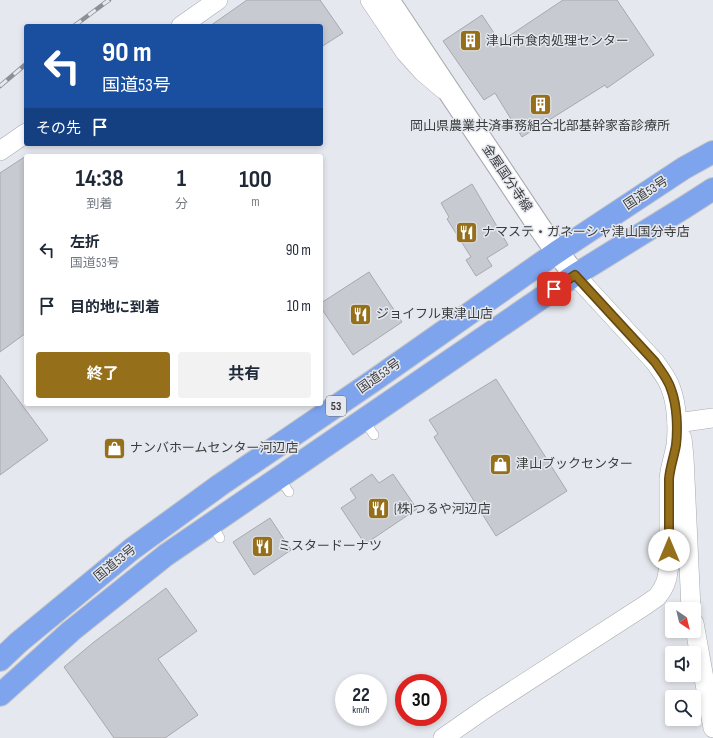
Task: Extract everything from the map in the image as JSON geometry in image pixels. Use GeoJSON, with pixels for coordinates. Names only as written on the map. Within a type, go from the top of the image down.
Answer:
{"type":"FeatureCollection","features":[{"type":"Feature","properties":{"kind":"highway","name":"国道53号"},"geometry":{"type":"LineString","coordinates":[[0,660],[19,642],[132,549],[220,485],[373,381],[557,252],[684,168],[713,152]]}},
{"type":"Feature","properties":{"kind":"highway","name":"国道53号"},"geometry":{"type":"LineString","coordinates":[[0,695],[71,631],[166,555],[216,531],[369,428],[575,275],[713,189]]}},
{"type":"Feature","properties":{"kind":"main road","name":"金屋国分寺線"},"geometry":{"type":"LineString","coordinates":[[388,0],[557,252],[575,275]]}},
{"type":"Feature","properties":{"kind":"street"},"geometry":{"type":"LineString","coordinates":[[184,24],[218,0]]}},
{"type":"Feature","properties":{"kind":"street"},"geometry":{"type":"LineString","coordinates":[[370,0],[414,62],[423,72],[450,94]]}},
{"type":"Feature","properties":{"kind":"street"},"geometry":{"type":"LineString","coordinates":[[0,151],[24,134]]}},
{"type":"Feature","properties":{"kind":"street"},"geometry":{"type":"LineString","coordinates":[[443,738],[486,708],[644,606],[656,597],[665,584],[668,572],[669,479],[670,468],[676,446],[677,423],[672,390],[662,371],[575,275]]}},
{"type":"Feature","properties":{"kind":"street"},"geometry":{"type":"LineString","coordinates":[[677,423],[706,419]]}},
{"type":"Feature","properties":{"kind":"street"},"geometry":{"type":"LineString","coordinates":[[677,423],[682,438],[684,457],[692,602]]}},
{"type":"Feature","properties":{"kind":"street"},"geometry":{"type":"LineString","coordinates":[[697,638],[713,728]]}},
{"type":"Feature","properties":{"kind":"building"},"geometry":{"type":"Polygon","coordinates":[[[247,0],[320,0],[343,33],[323,46],[323,24],[213,24],[247,0]]]}},
{"type":"Feature","properties":{"kind":"building"},"geometry":{"type":"Polygon","coordinates":[[[563,0],[617,0],[654,55],[607,88],[605,85],[522,137],[495,93],[484,100],[443,41],[482,15],[500,42],[563,0]]]}},
{"type":"Feature","properties":{"kind":"building"},"geometry":{"type":"Polygon","coordinates":[[[24,157],[24,334],[0,352],[0,173],[24,157]]]}},
{"type":"Feature","properties":{"kind":"building","name":"ナマステ・ガネーシャ津山国分寺店"},"geometry":{"type":"Polygon","coordinates":[[[472,184],[508,245],[487,258],[492,266],[476,276],[466,260],[471,257],[447,219],[449,217],[441,203],[472,184]]]}},
{"type":"Feature","properties":{"kind":"building"},"geometry":{"type":"Polygon","coordinates":[[[369,272],[402,322],[353,355],[323,311],[323,302],[369,272]]]}},
{"type":"Feature","properties":{"kind":"building"},"geometry":{"type":"Polygon","coordinates":[[[0,375],[48,440],[0,475],[0,375]]]}},
{"type":"Feature","properties":{"kind":"building","name":"津山ブックセンター"},"geometry":{"type":"Polygon","coordinates":[[[496,379],[567,491],[496,536],[434,437],[438,434],[429,420],[496,379]]]}},
{"type":"Feature","properties":{"kind":"building","name":"(株)つるや河辺店"},"geometry":{"type":"Polygon","coordinates":[[[372,474],[379,483],[393,474],[417,509],[365,544],[341,508],[356,498],[350,489],[372,474]]]}},
{"type":"Feature","properties":{"kind":"building","name":"ミスタードーナツ"},"geometry":{"type":"Polygon","coordinates":[[[270,518],[291,550],[254,575],[233,542],[270,518]]]}},
{"type":"Feature","properties":{"kind":"building"},"geometry":{"type":"Polygon","coordinates":[[[166,588],[197,631],[158,659],[198,715],[165,738],[114,738],[64,667],[94,642],[166,588]]]}},
{"type":"Feature","properties":{"kind":"railway"},"geometry":{"type":"LineString","coordinates":[[77,24],[109,0]]}},
{"type":"Feature","properties":{"kind":"railway"},"geometry":{"type":"LineString","coordinates":[[0,86],[24,66]]}},
{"type":"Feature","properties":{"kind":"place","name":"津山市食肉処理センター"},"geometry":{"type":"Point","coordinates":[471,41]}},
{"type":"Feature","properties":{"kind":"place","name":"岡山県農業共済事務組合北部基幹家畜診療所"},"geometry":{"type":"Point","coordinates":[540,104]}},
{"type":"Feature","properties":{"kind":"place","name":"ナマステ・ガネーシャ津山国分寺店"},"geometry":{"type":"Point","coordinates":[466,232]}},
{"type":"Feature","properties":{"kind":"place","name":"ジョイフル東津山店"},"geometry":{"type":"Point","coordinates":[361,314]}},
{"type":"Feature","properties":{"kind":"place","name":"ナンバホームセンター河辺店"},"geometry":{"type":"Point","coordinates":[115,448]}},
{"type":"Feature","properties":{"kind":"place","name":"津山ブックセンター"},"geometry":{"type":"Point","coordinates":[500,464]}},
{"type":"Feature","properties":{"kind":"place","name":"(株)つるや河辺店"},"geometry":{"type":"Point","coordinates":[379,509]}},
{"type":"Feature","properties":{"kind":"place","name":"ミスタードーナツ"},"geometry":{"type":"Point","coordinates":[262,546]}},
{"type":"Feature","properties":{"kind":"route"},"geometry":{"type":"LineString","coordinates":[[554,289],[575,275],[655,362],[662,371],[672,390],[677,423],[677,435],[669,479],[669,550]]}}]}
